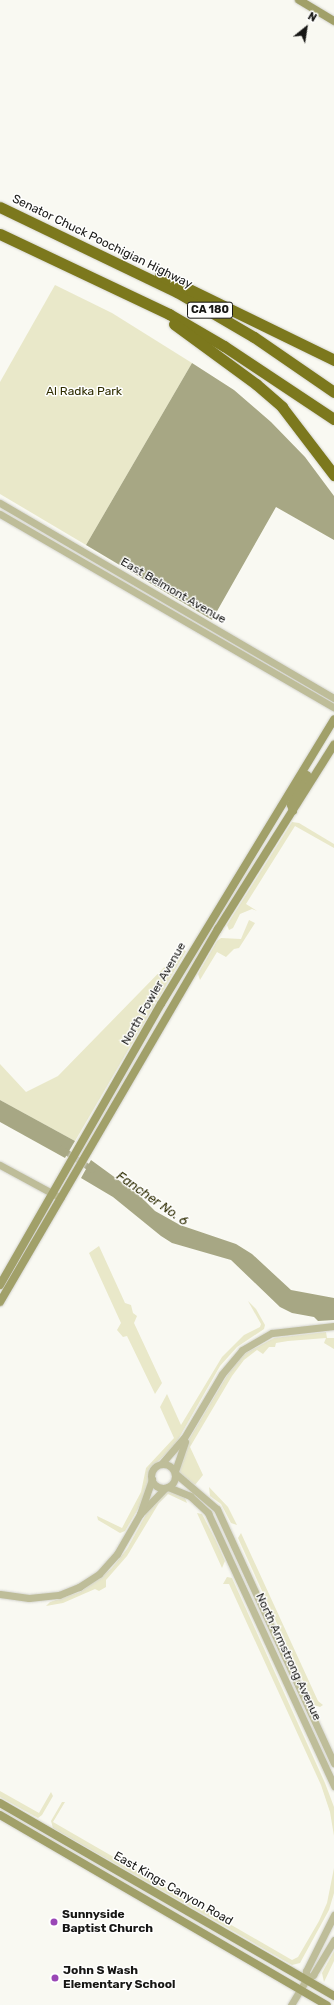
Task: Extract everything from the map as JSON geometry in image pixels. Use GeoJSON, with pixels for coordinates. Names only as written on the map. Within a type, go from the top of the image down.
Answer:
{"type":"FeatureCollection","features":[{"type":"Feature","properties":{"kind":"highway","name":"Senator Chuck Poochigian Highway"},"geometry":{"type":"LineString","coordinates":[[0,207],[146,274],[201,305],[280,354],[334,392]]}},
{"type":"Feature","properties":{"kind":"highway","name":"CA 180"},"geometry":{"type":"LineString","coordinates":[[0,234],[124,291],[224,346],[334,419]]}},
{"type":"Feature","properties":{"kind":"highway"},"geometry":{"type":"LineString","coordinates":[[79,243],[156,273],[334,360]]}},
{"type":"Feature","properties":{"kind":"highway"},"geometry":{"type":"LineString","coordinates":[[124,291],[256,384],[294,421],[334,475]]}},
{"type":"Feature","properties":{"kind":"main road"},"geometry":{"type":"LineString","coordinates":[[299,0],[334,21]]}},
{"type":"Feature","properties":{"kind":"main road","name":"North Fowler Avenue"},"geometry":{"type":"LineString","coordinates":[[0,1285],[138,1045],[334,720]]}},
{"type":"Feature","properties":{"kind":"main road","name":"North Fowler Avenue"},"geometry":{"type":"LineString","coordinates":[[0,1302],[218,929],[334,745]]}},
{"type":"Feature","properties":{"kind":"main road"},"geometry":{"type":"LineString","coordinates":[[293,811],[290,805],[308,772],[311,759]]}},
{"type":"Feature","properties":{"kind":"main road"},"geometry":{"type":"LineString","coordinates":[[119,1099],[117,1092],[134,1063],[138,1045]]}},
{"type":"Feature","properties":{"kind":"main road","name":"East Kings Canyon Road"},"geometry":{"type":"LineString","coordinates":[[0,1803],[334,1996]]}},
{"type":"Feature","properties":{"kind":"main road","name":"East Kings Canyon Road"},"geometry":{"type":"LineString","coordinates":[[0,1815],[327,2005]]}},
{"type":"Feature","properties":{"kind":"street","name":"East Belmont Avenue"},"geometry":{"type":"LineString","coordinates":[[0,503],[334,698]]}},
{"type":"Feature","properties":{"kind":"street","name":"East Belmont Avenue"},"geometry":{"type":"LineString","coordinates":[[0,514],[334,708]]}},
{"type":"Feature","properties":{"kind":"street"},"geometry":{"type":"LineString","coordinates":[[0,1165],[61,1198]]}},
{"type":"Feature","properties":{"kind":"street"},"geometry":{"type":"LineString","coordinates":[[0,1594],[42,1598],[79,1587],[109,1564],[140,1514],[152,1479],[152,1470],[162,1463],[184,1438],[227,1366],[242,1350],[272,1333],[334,1326]]}},
{"type":"Feature","properties":{"kind":"street"},"geometry":{"type":"LineString","coordinates":[[140,1514],[173,1483],[184,1438]]}},
{"type":"Feature","properties":{"kind":"street"},"geometry":{"type":"LineString","coordinates":[[162,1463],[170,1465],[175,1473]]}},
{"type":"Feature","properties":{"kind":"street","name":"North Armstrong Avenue"},"geometry":{"type":"LineString","coordinates":[[175,1473],[211,1502],[229,1534],[334,1763]]}},
{"type":"Feature","properties":{"kind":"street"},"geometry":{"type":"LineString","coordinates":[[152,1479],[155,1485],[167,1487]]}},
{"type":"Feature","properties":{"kind":"street","name":"North Armstrong Avenue"},"geometry":{"type":"LineString","coordinates":[[167,1487],[184,1492],[200,1504],[208,1513],[221,1538],[334,1786]]}},
{"type":"Feature","properties":{"kind":"street"},"geometry":{"type":"LineString","coordinates":[[306,1980],[306,1971],[334,1915]]}},
{"type":"Feature","properties":{"kind":"street"},"geometry":{"type":"LineString","coordinates":[[291,2005],[306,1980],[313,1975],[334,1940]]}},
{"type":"Feature","properties":{"kind":"green space","name":"Al Radka Park"},"geometry":{"type":"Polygon","coordinates":[[[55,285],[112,313],[192,363],[86,545],[0,494],[0,382],[55,285]]]}},
{"type":"Feature","properties":{"kind":"green space"},"geometry":{"type":"Polygon","coordinates":[[[292,822],[299,823],[334,844],[334,848],[295,826],[246,904],[257,911],[252,909],[240,914],[233,928],[229,930],[227,925],[292,822]]]}},
{"type":"Feature","properties":{"kind":"green space"},"geometry":{"type":"Polygon","coordinates":[[[249,920],[255,923],[239,948],[234,949],[226,957],[217,952],[200,980],[198,974],[217,941],[221,938],[241,939],[249,920]]]}},
{"type":"Feature","properties":{"kind":"green space"},"geometry":{"type":"Polygon","coordinates":[[[182,949],[186,951],[75,1141],[0,1100],[0,1064],[26,1092],[58,1076],[182,949]]]}},
{"type":"Feature","properties":{"kind":"green space"},"geometry":{"type":"Polygon","coordinates":[[[99,1246],[125,1303],[131,1305],[133,1313],[137,1316],[134,1323],[162,1383],[155,1394],[127,1336],[123,1337],[117,1330],[121,1323],[89,1253],[99,1246]]]}},
{"type":"Feature","properties":{"kind":"green space"},"geometry":{"type":"Polygon","coordinates":[[[248,1301],[256,1309],[265,1325],[264,1329],[237,1347],[220,1366],[175,1445],[149,1470],[148,1487],[142,1502],[125,1531],[120,1533],[98,1520],[97,1516],[122,1528],[141,1492],[146,1468],[174,1438],[160,1407],[167,1394],[181,1425],[222,1357],[244,1335],[260,1327],[261,1324],[248,1301]]]}},
{"type":"Feature","properties":{"kind":"green space"},"geometry":{"type":"Polygon","coordinates":[[[326,1332],[327,1338],[334,1338],[334,1349],[324,1343],[326,1338],[288,1341],[276,1343],[275,1347],[269,1347],[263,1354],[257,1350],[244,1360],[232,1376],[190,1447],[203,1475],[195,1485],[179,1473],[185,1446],[228,1374],[244,1354],[274,1338],[326,1332]]]}},
{"type":"Feature","properties":{"kind":"green space"},"geometry":{"type":"Polygon","coordinates":[[[209,1487],[228,1507],[237,1525],[231,1523],[221,1504],[210,1496],[209,1487]]]}},
{"type":"Feature","properties":{"kind":"green space"},"geometry":{"type":"Polygon","coordinates":[[[169,1490],[185,1498],[187,1503],[168,1494],[159,1503],[127,1556],[106,1580],[106,1587],[99,1591],[95,1589],[63,1603],[46,1606],[50,1602],[80,1592],[111,1569],[127,1549],[150,1507],[169,1490]]]}},
{"type":"Feature","properties":{"kind":"green space"},"geometry":{"type":"Polygon","coordinates":[[[197,1513],[202,1514],[225,1561],[222,1568],[197,1513]]]}},
{"type":"Feature","properties":{"kind":"green space"},"geometry":{"type":"Polygon","coordinates":[[[241,1533],[318,1701],[323,1705],[320,1707],[314,1705],[238,1538],[241,1533]]]}},
{"type":"Feature","properties":{"kind":"green space"},"geometry":{"type":"Polygon","coordinates":[[[227,1577],[232,1578],[325,1783],[334,1807],[334,1836],[330,1812],[321,1785],[229,1584],[223,1584],[227,1577]]]}},
{"type":"Feature","properties":{"kind":"green space"},"geometry":{"type":"Polygon","coordinates":[[[0,1791],[39,1813],[51,1792],[53,1796],[42,1815],[38,1818],[0,1797],[0,1791]]]}},
{"type":"Feature","properties":{"kind":"green space"},"geometry":{"type":"Polygon","coordinates":[[[62,1802],[65,1802],[53,1822],[292,1960],[298,1957],[319,1921],[327,1903],[334,1868],[334,1893],[329,1910],[300,1963],[292,1965],[53,1828],[51,1821],[62,1802]]]}},
{"type":"Feature","properties":{"kind":"green space"},"geometry":{"type":"Polygon","coordinates":[[[334,1951],[334,1961],[324,1982],[322,1973],[334,1951]]]}},
{"type":"Feature","properties":{"kind":"shaded area"},"geometry":{"type":"Polygon","coordinates":[[[192,363],[234,390],[271,422],[305,457],[334,496],[334,540],[276,507],[212,620],[86,545],[192,363]]]}},
{"type":"Feature","properties":{"kind":"shaded area"},"geometry":{"type":"Polygon","coordinates":[[[0,1100],[75,1141],[65,1158],[0,1122],[0,1100]]]}},
{"type":"Feature","properties":{"kind":"shaded area"},"geometry":{"type":"Polygon","coordinates":[[[91,1160],[139,1195],[155,1211],[180,1225],[236,1244],[252,1254],[291,1290],[334,1298],[334,1320],[318,1321],[314,1317],[292,1313],[280,1307],[231,1260],[172,1243],[161,1236],[113,1197],[81,1178],[91,1160]]]}},
{"type":"Feature","properties":{"kind":"waterway","name":"Fancher No. 6"},"geometry":{"type":"LineString","coordinates":[[62,1149],[93,1170]]}},
{"type":"Feature","properties":{"kind":"place","name":"Sunnyside Baptist Church"},"geometry":{"type":"Point","coordinates":[54,1922]}},
{"type":"Feature","properties":{"kind":"place","name":"John S Wash Elementary School"},"geometry":{"type":"Point","coordinates":[55,1978]}}]}
